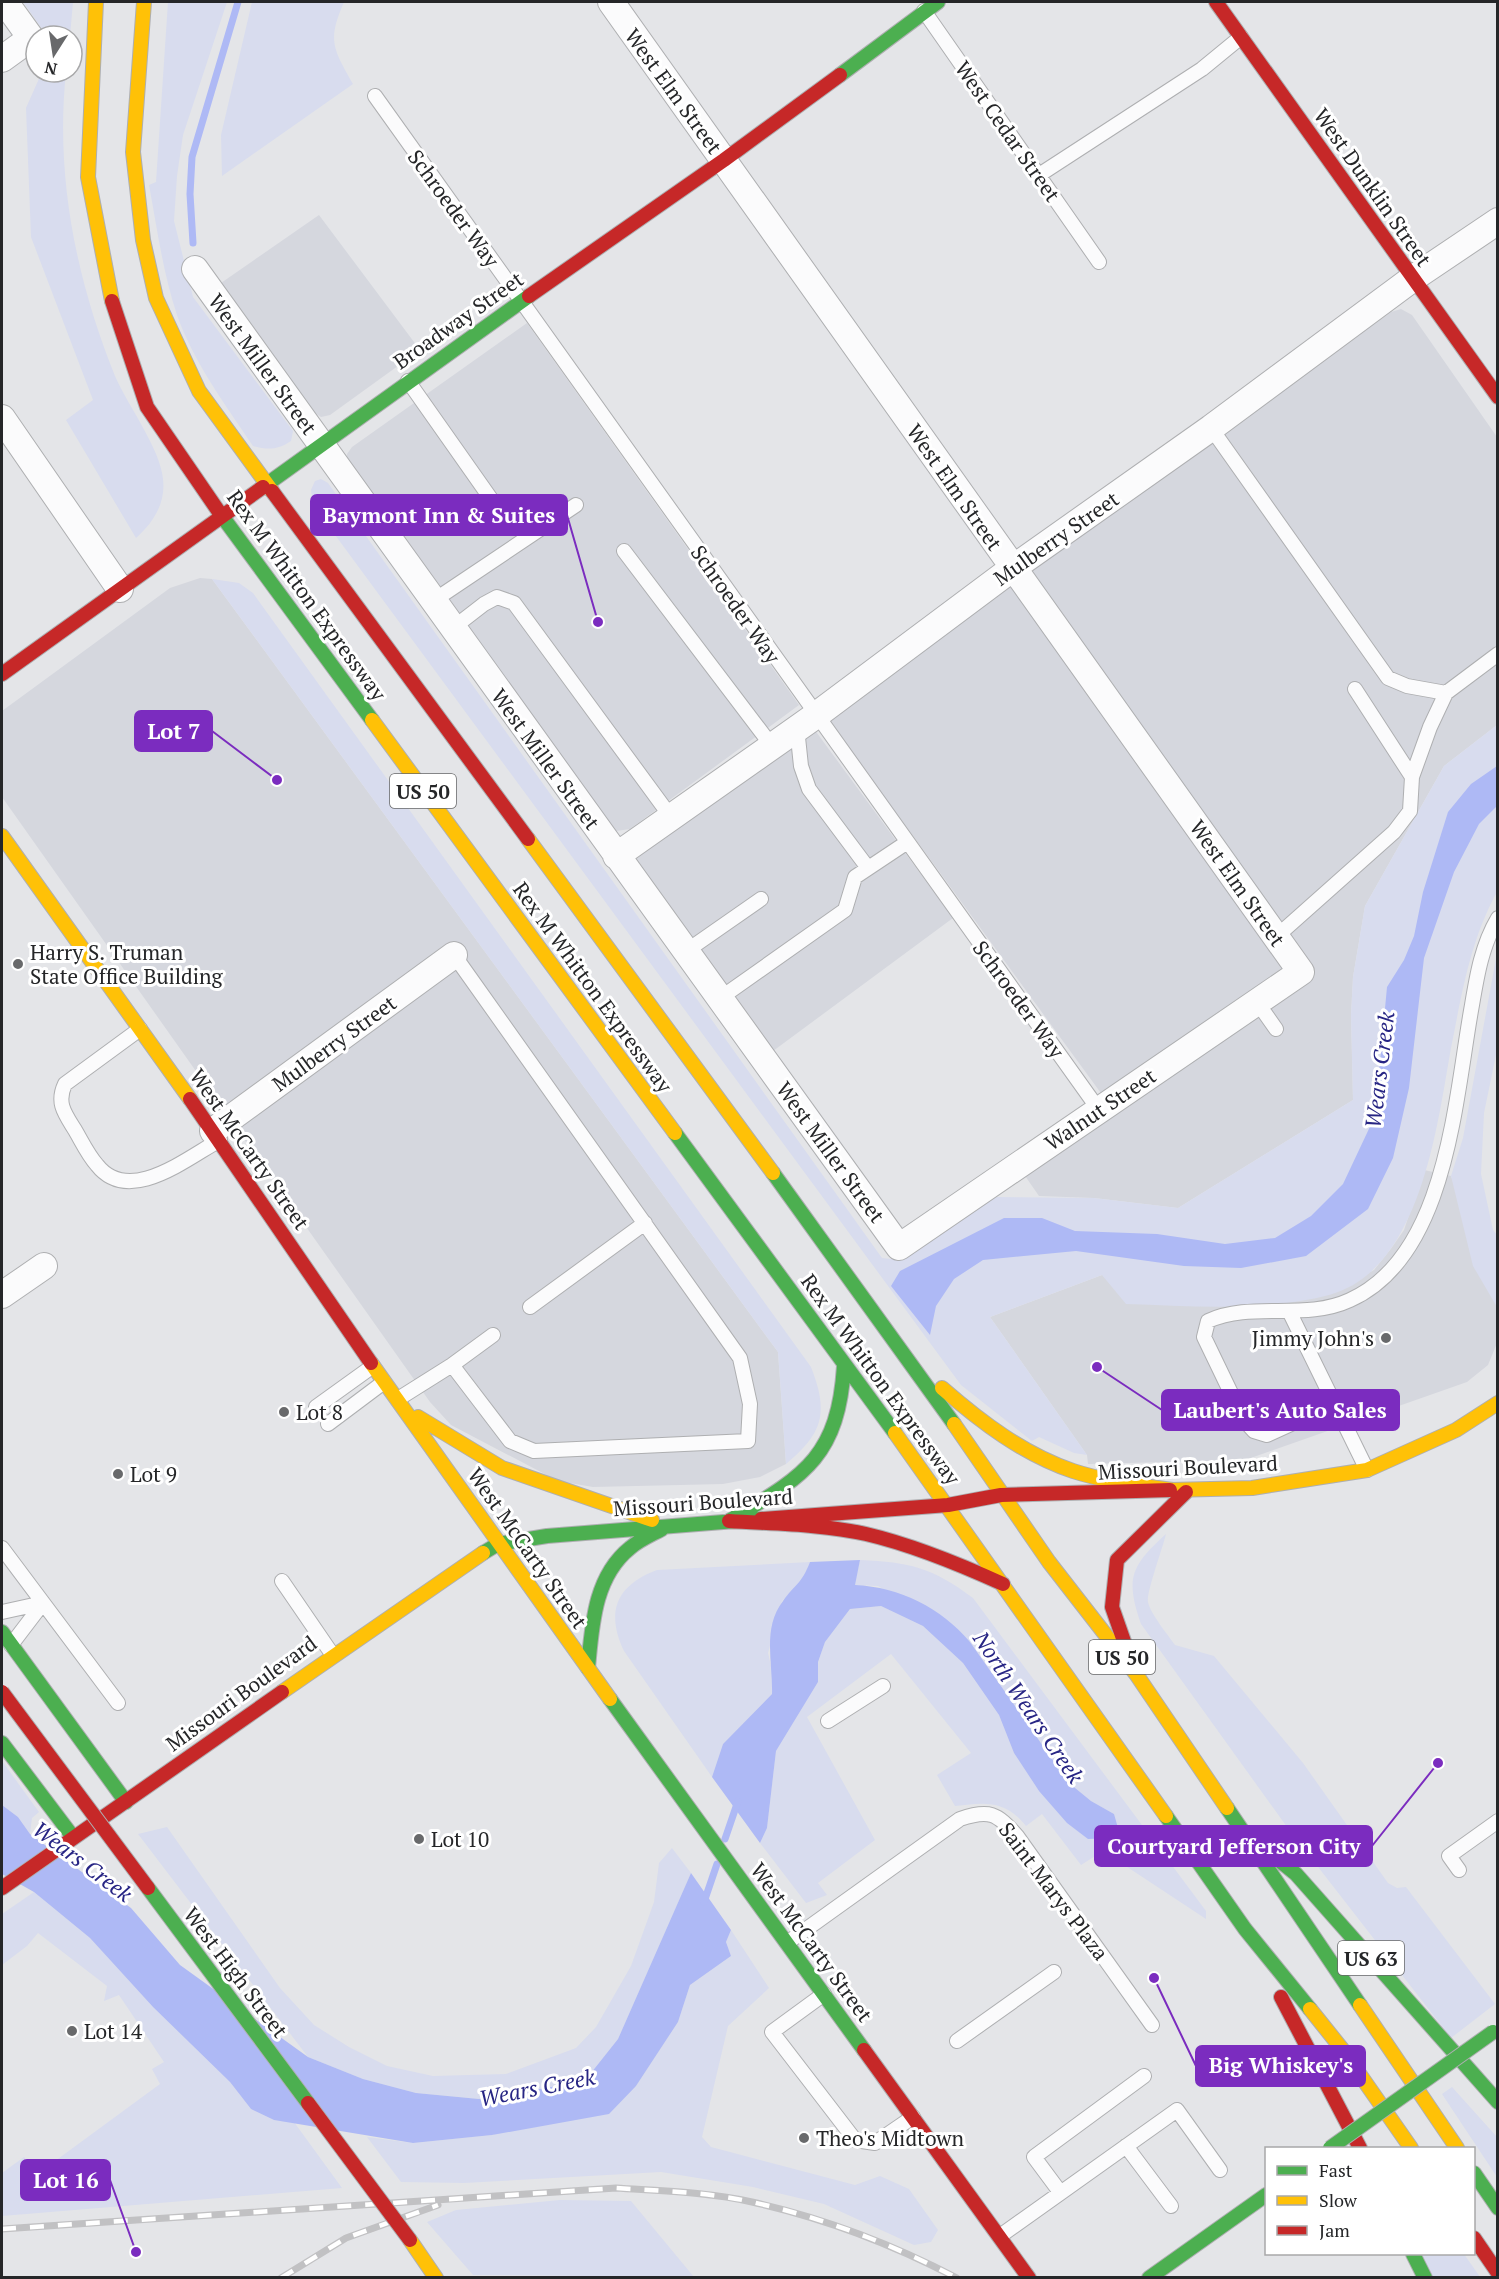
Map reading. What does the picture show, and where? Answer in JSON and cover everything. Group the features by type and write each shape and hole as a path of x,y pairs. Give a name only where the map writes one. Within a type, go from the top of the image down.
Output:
{"main road":[{"name":"Rex M Whitton Expressway","path":"96,2 88,177 110,295 147,407 223,517 948,1505 1245,1929"},
{"name":"Rex M Whitton Expressway","path":"144,2 133,152 143,240 156,298 199,391 908,1357 1049,1562 1136,1674 1235,1825"},
{"name":"Broadway Street","path":"2,674 223,517 408,381 724,160 921,7 938,2"},
{"name":"West Dunklin Street","path":"1216,2 1497,397"},
{"name":"West McCarty Street","path":"2,836 217,1136 373,1366 498,1544 1029,2277"},
{"path":"908,1357 968,1411 1007,1440 1040,1458 1096,1478 1186,1491"},
{"path":"729,1521 784,1487 808,1467 837,1420 844,1366"},
{"path":"401,1403 502,1468 668,1525"},
{"name":"Missouri Boulevard","path":"2,1888 332,1654 465,1563 498,1544 547,1536 668,1525 948,1505 1001,1495 1252,1488 1367,1470 1456,1430 1497,1403"},
{"path":"1136,1674 1112,1607 1117,1560 1186,1491"},
{"path":"729,1521 797,1525 881,1538 954,1562 1004,1584"},
{"path":"588,1668 594,1605 604,1578 626,1550 668,1525"},
{"path":"2,1632 126,1802"},
{"name":"West High Street","path":"2,1692 436,2277"},
{"path":"2,1743 73,1837"},
{"name":"US 50","path":"1235,1825 1455,2147"},
{"name":"US 63","path":"1235,1825 1296,1874 1497,2102"},
{"path":"1245,1929 1359,2147"},
{"name":"US 50","path":"1245,1929 1342,2049 1410,2147"},
{"path":"1331,2147 1495,2030"},
{"path":"1475,2176 1497,2208"},
{"path":"1149,2277 1261,2198"},
{"path":"1475,2241 1497,2273"},
{"path":"1414,2255 1425,2277"}],"street":[{"path":"2,58 31,38 5,2"},
{"name":"West Elm Street","path":"611,2 1301,972"},
{"name":"Mulberry Street","path":"616,856 806,722 1013,568 1211,429 1412,279 1497,221"},
{"name":"West Miller Street","path":"195,269 899,1247"},
{"path":"2,418 120,589"},
{"name":"Mulberry Street","path":"217,1136 454,955"},
{"name":"Walnut Street","path":"899,1247 1301,972"},
{"path":"2,1295 44,1266"}],"lane":[{"name":"West Cedar Street","path":"921,7 1099,262"},
{"path":"1039,175 1202,69 1241,37"},
{"name":"Schroeder Way","path":"375,96 521,301 806,722 906,843 1099,1110"},
{"path":"408,381 496,506"},
{"path":"1211,429 1388,678 1407,686 1446,693"},
{"path":"433,601 576,505"},
{"path":"624,550 772,746"},
{"path":"453,628 497,597 514,603 671,817"},
{"path":"1276,937 1394,832 1410,811 1412,777 1430,726 1446,693 1497,654"},
{"path":"1355,689 1412,777"},
{"path":"806,722 801,766 809,789 868,868"},
{"path":"719,999 845,910 855,877 906,843"},
{"path":"685,952 761,899"},
{"path":"1335,1404 1267,1435 1254,1431 1244,1420 1204,1337 1208,1321 1226,1313 1315,1310 1350,1300 1374,1286 1411,1247 1425,1219 1454,1119 1480,961 1497,918"},
{"path":"452,1365 510,1441 534,1450 748,1441 750,1404 740,1358 454,955"},
{"path":"1257,1002 1276,1029"},
{"path":"140,1029 65,1084 61,1093 63,1112 97,1166 119,1180 144,1181 217,1136"},
{"path":"530,1307 645,1223"},
{"path":"1289,1311 1367,1470"},
{"path":"401,1403 493,1335"},
{"path":"316,1407 373,1366"},
{"path":"328,1424 385,1382"},
{"path":"2,1548 118,1703"},
{"path":"282,1581 332,1654"},
{"path":"2,1612 43,1603"},
{"path":"11,1645 43,1603"},
{"path":"828,1721 883,1686"},
{"name":"Saint Marys Plaza","path":"788,1943 960,1819 981,1812 1001,1817 1017,1836 1152,2025"},
{"path":"1459,1870 1449,1856 1497,1821"},
{"path":"957,2041 1054,1972"},
{"path":"824,1994 772,2032 855,2140 875,2143 913,2117"},
{"path":"1060,2192 1034,2157 1144,2076"},
{"path":"999,2236 1177,2109 1220,2170"},
{"path":"1126,2146 1171,2205"}],"shaded area":[{"path":"23,2 73,2 71,24 39,24"},
{"path":"168,2 227,2 183,135 174,221 193,297 293,431 291,441 277,448 253,446 221,399 184,333 168,283 149,185 156,182"},
{"path":"252,2 344,2 335,26 334,36 337,53 353,84 222,176 221,135"},
{"path":"37,84 65,84 63,111 66,188 79,265 101,339 115,376 150,441 161,467 163,479 162,496 157,512 136,538 66,420 93,400 31,237 26,108"},
{"path":"319,215 420,350 330,415 321,417 312,411 221,283"},
{"path":"1401,309 1412,315 1497,437 1497,725 1444,766 1365,906 1353,977 1351,1015 1353,1100 1178,1208 1094,1198 1039,1196 1023,1173 1114,1111 827,718 1391,312"},
{"path":"527,323 799,705 630,829 616,831 607,825 347,462 347,454 352,447"},
{"path":"321,479 328,483 882,1258 891,1259 996,1197 1094,1198 1178,1208 1353,1100 1351,1015 1353,977 1365,906 1444,766 1497,725 1497,892 1473,948 1459,1007 1431,1154 1404,1226 1385,1257 1360,1280 1329,1295 1279,1304 1202,1307 1126,1304 1102,1275 990,1317 1087,1455 1074,1453 1039,1437 1032,1441 961,1385 313,505 311,490 315,481"},
{"path":"200,578 212,579 778,1352 786,1464 760,1477 723,1484 593,1487 558,1481 451,1425 430,1402 2,797 2,711 170,588"},
{"path":"212,579 239,583 253,593 811,1367 820,1397 819,1421 808,1442 786,1464 778,1352"},
{"path":"814,729 953,918 769,1054 635,864 634,856"},
{"path":"1497,953 1497,1050 1484,1113 1481,1174 1493,1230 1497,1235 1497,1307 1473,1266 1451,1176 1463,1138"},
{"path":"1424,1170 1451,1176 1497,1307 1497,1343 1488,1365 1467,1382 1245,1460 1088,1464 1087,1455 990,1317 1102,1275 1268,1303 1331,1294 1374,1270 1390,1250 1404,1230"},
{"path":"1166,1534 1148,1597 1149,1607 1160,1624 1175,1645 1214,1656 1303,1763 1388,1883 1397,1888 1406,1887 1495,2004 1451,2038 1287,1827 1141,1624 1133,1595 1134,1574 1145,1555"},
{"path":"860,1560 920,1568 933,1573 973,1598 1206,1911 1206,1919 1103,1851 1081,1865 1042,1814 1026,1826 1011,1811 1003,1807 986,1804 955,1806 937,1775 971,1753 891,1654 807,1717 875,1840 818,1883 827,1895 806,1903 760,1843 767,1828 776,1751 818,1682 818,1662 825,1642 850,1609 881,1606 923,1626 963,1663 999,1715 1014,1753 1039,1791 1114,1814 1091,1801 1069,1783 970,1642 878,1586 854,1585"},
{"path":"810,1562 802,1582 782,1601 768,1653 772,1671 772,1694 723,1744 712,1777 624,1651 616,1624 618,1601 632,1583 657,1570"},
{"path":"2,1761 39,1812 32,1818 30,1834 18,1817 2,1805"},
{"path":"167,1827 280,1988 314,2025 349,2047 387,2066 433,2076 506,2074 576,2048 596,2027 631,1966 654,1902 659,1863 672,1848 691,1873 618,2039 591,2073 563,2085 479,2099 416,2093 363,2079 308,2057 138,1834"},
{"path":"34,1892 90,1938 153,2007 230,2082 251,2109 274,2120 294,2122 342,2188 2,2216 2,2173 24,2157 36,2175 160,2084 152,2069 164,2062 119,1995 104,2001 107,1986 38,1933 27,1946 2,1965 2,1914"},
{"path":"731,1930 769,1988 728,2026 702,2137 711,2147 855,2185 880,2176 909,2189 938,2230 931,2242 914,2245 824,2204 753,2187 661,2172 464,2183 401,2182 367,2137 413,2143 492,2135 636,2086 678,2022 690,1985 731,1956 726,1942"},
{"path":"1452,2087 1497,2137 1497,2177 1442,2094"},
{"path":"560,2200 631,2201 694,2277 473,2275 427,2222 456,2210"},
{"path":"1422,2255 1465,2255 1480,2277 1433,2277"}],"water":[{"path":"1497,766 1497,806 1479,824 1454,872 1424,958 1409,1088 1393,1158 1368,1209 1306,1256 1241,1268 1184,1266 1076,1251 983,1260 954,1279 936,1306 930,1335 891,1286 900,1271 1004,1218 1042,1218 1075,1231 1157,1234 1225,1244 1275,1238 1311,1216 1343,1184 1375,1116 1387,987 1404,960 1414,936 1423,892 1448,812 1471,784"},
{"path":"860,1560 855,1585 904,1595 946,1619 970,1642 1069,1783 1091,1801 1114,1814 1118,1828 1111,1838 1088,1839 1067,1823 1039,1791 1014,1753 999,1715 963,1663 923,1626 881,1606 850,1609 825,1642 818,1662 818,1682 776,1751 767,1828 760,1843 712,1777 723,1744 772,1694 770,1646 773,1623 783,1601 801,1580 810,1562"},
{"path":"2,1805 18,1817 30,1834 131,1908 180,1965 308,2057 363,2079 416,2093 479,2099 563,2085 591,2073 618,2039 691,1873 731,1930 726,1942 731,1956 690,1985 678,2022 636,2086 609,2114 492,2135 413,2143 274,2120 251,2109 230,2082 153,2007 90,1938 34,1892 2,1874"}],"waterway":[{"path":"193,243 190,194 192,157 238,2"},
{"name":"Wears Creek","path":"725,1839 738,1801"},
{"name":"Wears Creek","path":"704,1902 717,1864"}],"railway":[{"path":"2,2229 616,2188 719,2196 779,2208 857,2233 957,2278"},
{"path":"281,2278 346,2238 438,2205"}],"traffic: fast":[{"path":"840,75 938,2"},
{"path":"263,487 529,296"},
{"path":"219,512 372,720"},
{"path":"675,1133 895,1433"},
{"path":"773,1173 954,1424"},
{"path":"729,1521 777,1491 812,1462 834,1423 844,1366"},
{"path":"483,1553 498,1544 547,1536 761,1519"},
{"path":"588,1668 597,1603 609,1573 630,1548 662,1529"},
{"path":"2,1632 126,1802"},
{"path":"610,1699 864,2050"},
{"path":"2,1743 73,1837"},
{"path":"1227,1808 1360,2005"},
{"path":"1166,1816 1245,1929 1310,2009"},
{"path":"1264,1848 1296,1874 1498,2102"},
{"path":"148,1888 308,2103"},
{"path":"1331,2147 1493,2032"},
{"path":"1475,2174 1498,2208"},
{"path":"1149,2278 1265,2196"},
{"path":"1414,2255 1425,2278"}],"traffic: slow":[{"path":"96,2 88,177 112,301"},
{"path":"144,2 133,152 143,240 156,298 199,391 272,491"},
{"path":"372,720 675,1133"},
{"path":"2,836 190,1099"},
{"path":"528,839 773,1173"},
{"path":"371,1363 610,1699"},
{"path":"942,1388 1003,1436 1055,1464 1073,1471 1129,1484 1186,1492"},
{"path":"1170,1490 1252,1488 1367,1470 1456,1430 1498,1403"},
{"path":"418,1417 502,1468 652,1520"},
{"path":"954,1424 1049,1562 1136,1674 1227,1808"},
{"path":"895,1433 1166,1816"},
{"path":"282,1692 483,1553"},
{"path":"1360,2005 1456,2147"},
{"path":"1310,2009 1342,2049 1410,2147"},
{"path":"410,2240 436,2278"}],"traffic: jam":[{"path":"1216,2 1498,397"},
{"path":"529,296 724,160 840,75"},
{"path":"112,301 147,407 219,512"},
{"path":"2,674 263,487"},
{"path":"272,491 528,839"},
{"path":"190,1099 371,1363"},
{"path":"761,1519 948,1505 1001,1495 1170,1490"},
{"path":"1126,1647 1112,1607 1117,1560 1186,1492"},
{"path":"729,1521 815,1526 866,1534 936,1556 1003,1584"},
{"path":"2,1692 148,1888"},
{"path":"2,1888 282,1692"},
{"path":"1281,1997 1359,2147"},
{"path":"864,2050 1029,2278"},
{"path":"308,2103 410,2240"},
{"path":"1475,2239 1498,2273"}],"place":[{"name":"Baymont Inn & Suites","path":"598,622"},
{"name":"Lot 7","path":"277,780"},
{"name":"Harry S. Truman State Office Building","path":"18,964"},
{"name":"Jimmy John's","path":"1386,1338"},
{"name":"Laubert's Auto Sales","path":"1097,1367"},
{"name":"Lot 8","path":"284,1412"},
{"name":"Lot 9","path":"118,1474"},
{"name":"Courtyard Jefferson City","path":"1438,1763"},
{"name":"Lot 10","path":"419,1839"},
{"name":"Big Whiskey's","path":"1154,1978"},
{"name":"Lot 14","path":"72,2031"},
{"name":"Theo's Midtown","path":"804,2138"},
{"name":"Lot 16","path":"136,2252"}],"water label":[{"name":"North Wears Creek","path":"1029,1707"}]}
